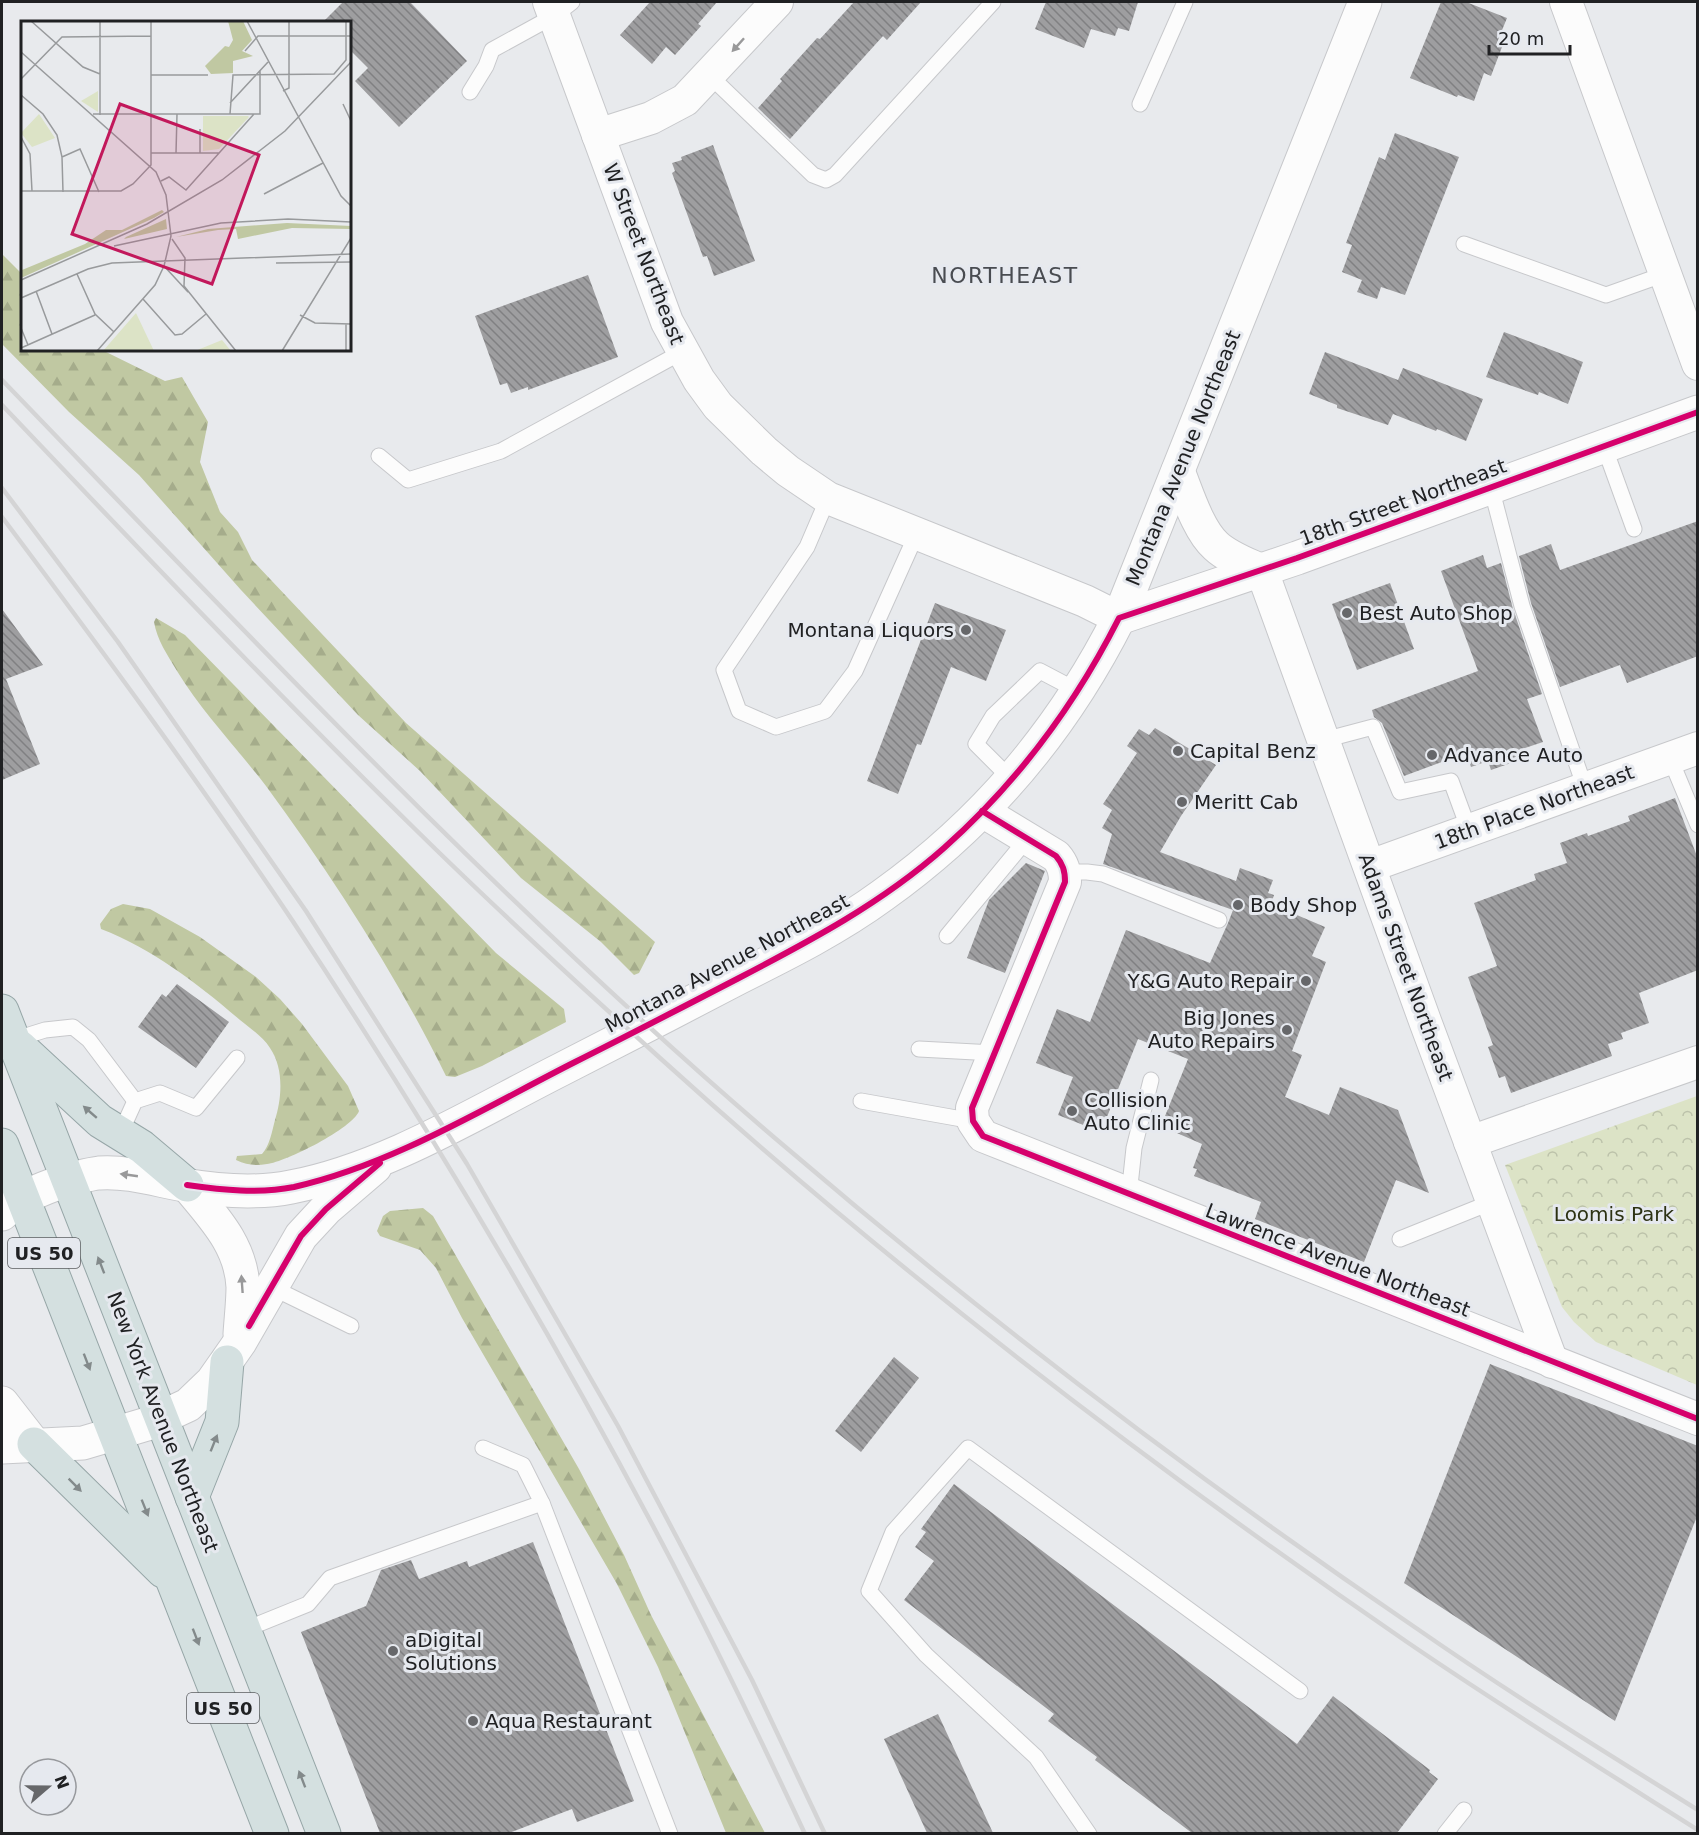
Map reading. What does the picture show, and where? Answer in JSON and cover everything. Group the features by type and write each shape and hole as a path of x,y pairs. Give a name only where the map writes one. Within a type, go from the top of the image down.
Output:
{"highway":[{"path":"7,1026 81,1104 141,1147 187,1185"},
{"name":"New York Avenue Northeast","path":"7,1026 324,1833"},
{"name":"US 50","path":"2,1145 10,1205 115,1434 272,1833"},
{"path":"192,1497 222,1422 233,1352"},
{"path":"34,1444 134,1540 174,1583"}],"main road":[{"name":"Montana Avenue Northeast","path":"10,1205 68,1180 93,1174 119,1173 187,1185 246,1191 279,1189 310,1182 385,1159 833,928 902,881 944,848 982,812 1048,735 1099,657 1119,618 1365,2"},
{"name":"18th Street Northeast","path":"1119,618 1262,571 1698,412"},
{"path":"1178,471 1203,528 1216,546 1262,571"},
{"name":"Montana Avenue Northeast","path":"34,1444 83,1443 115,1434 161,1418 181,1409 197,1398 233,1352 289,1255 313,1221 385,1159"},
{"path":"187,1185 224,1230 236,1255 243,1286 233,1352"},
{"path":"2,1403 34,1444"},
{"path":"2,1447 34,1444"}],"street":[{"path":"598,135 663,113 685,100 777,2"},
{"path":"1566,2 1698,364"},
{"name":"W Street Northeast","path":"558,6 598,135 655,292 682,352 708,394 740,429 788,471 828,498 1085,602 1119,618"},
{"name":"Adams Street Northeast","path":"1262,571 1552,1362"},
{"name":"18th Place Northeast","path":"1370,866 1684,753"},
{"path":"973,1121 972,1108 1065,882 1062,863 1056,856 982,812"},
{"path":"1470,1142 1698,1062"},
{"name":"Lawrence Avenue Northeast","path":"973,1121 977,1130 991,1141 1698,1419"}],"lane":[{"path":"710,75 813,175 826,180 835,175 993,2"},
{"path":"1140,104 1185,2"},
{"path":"470,92 486,66 492,50 558,6"},
{"path":"1464,244 1606,295 1665,274"},
{"path":"379,456 408,480 501,451 682,352"},
{"path":"1604,446 1635,529"},
{"path":"1491,487 1522,606 1585,788"},
{"path":"828,498 807,547 724,670 739,711 776,727 825,711 855,671 917,533"},
{"path":"1011,779 976,744 993,716 1040,671 1078,691"},
{"path":"1324,740 1373,727 1400,792 1451,780 1469,830"},
{"path":"1684,753 1698,825"},
{"path":"947,936 1027,839"},
{"path":"1065,872 1103,874 1219,920"},
{"path":"7,1026 45,1030 73,1027 89,1040 135,1101"},
{"path":"919,1049 994,1053"},
{"path":"120,1134 135,1101 160,1093 196,1108 237,1058"},
{"path":"1129,1196 1134,1148 1151,1080"},
{"path":"861,1101 973,1121"},
{"path":"1400,1239 1492,1202"},
{"path":"271,1287 351,1326"},
{"path":"483,1448 523,1465 542,1503 670,1833"},
{"path":"1089,1833 1036,1757 926,1655 869,1591 893,1532 968,1448 1300,1691"},
{"path":"244,1630 308,1604 330,1578 542,1503"},
{"path":"1445,1833 1464,1810"}],"green space":[{"path":"2,254 21,273 21,351 104,351 165,381 182,377 208,422 200,462 220,512 238,532 252,560 406,723 655,942 639,973 634,975 601,942 521,878 420,771 358,715 241,590 139,475 69,412 2,344"},
{"path":"156,618 185,635 496,953 564,1009 566,1022 482,1066 455,1077 446,1076 385,964 339,891 266,786 208,715 177,671 157,635 154,622"},
{"path":"123,904 150,909 200,937 256,977 280,999 302,1024 348,1086 359,1111 354,1118 318,1143 276,1162 255,1165 236,1160 237,1156 262,1154 269,1142 280,1093 280,1074 275,1056 260,1036 208,993 157,957 101,929 100,924 111,909"},
{"name":"Loomis Park","path":"1698,1096 1697,1385 1596,1342 1574,1322 1562,1307 1505,1165"},
{"path":"423,1208 433,1216 579,1469 624,1555 651,1615 765,1833 726,1833 658,1667 617,1584 462,1318 436,1268 420,1250 380,1236 377,1231 383,1216 390,1211"}],"building":[{"path":"343,2 410,2 467,61 399,127 355,81 368,68 351,51 351,21 324,21"},
{"path":"650,2 717,2 698,24 701,26 675,55 666,47 652,64 620,35"},
{"path":"854,2 921,2 887,40 883,36 790,139 758,108 782,81 780,79 817,38 820,39"},
{"path":"1046,2 1138,2 1129,31 1118,28 1115,36 1091,29 1084,48 1035,29"},
{"path":"1441,2 1466,2 1507,18 1496,45 1502,47 1491,76 1484,73 1474,101 1458,95 1457,97 1410,78"},
{"path":"1395,133 1459,157 1405,295 1381,287 1377,299 1357,292 1362,280 1342,272 1352,245 1346,243 1379,157 1385,160"},
{"path":"713,145 755,261 714,276 707,256 703,257 672,173 675,171 672,163 682,160 681,157"},
{"path":"588,275 618,357 528,390 528,387 511,393 507,383 500,385 475,316"},
{"path":"1504,332 1583,362 1568,404 1539,392 1538,395 1486,377"},
{"path":"1325,352 1398,380 1403,368 1483,399 1466,441 1393,414 1388,425 1337,408 1337,405 1309,394"},
{"path":"1698,521 1698,656 1627,683 1620,665 1560,687 1531,603 1519,556 1551,544 1560,570"},
{"path":"1483,555 1487,568 1501,563 1513,609 1542,694 1527,699 1543,742 1525,748 1528,757 1491,770 1488,761 1471,767 1466,753 1404,776 1382,723 1374,717 1372,710 1478,671 1441,571"},
{"path":"1390,583 1414,649 1357,670 1332,604"},
{"path":"935,603 1006,630 986,681 951,667 921,745 917,744 898,794 867,781"},
{"path":"2,609 43,665 6,679 40,764 2,780"},
{"path":"1155,728 1216,765 1181,816 1160,852 1236,881 1240,868 1273,880 1268,893 1274,895 1271,904 1325,927 1312,956 1326,962 1292,1051 1302,1055 1285,1097 1329,1115 1340,1087 1398,1110 1429,1193 1396,1180 1364,1262 1255,1219 1261,1202 1194,1176 1197,1169 1193,1168 1202,1144 1161,1126 1188,1059 1138,1039 1101,1132 1058,1115 1073,1077 1036,1063 1057,1009 1090,1022 1126,930 1210,963 1233,910 1103,864 1112,834 1102,828 1112,810 1103,804 1137,753 1127,746 1139,729 1149,735"},
{"path":"1675,798 1698,859 1698,970 1639,993 1649,1023 1621,1033 1623,1039 1608,1044 1612,1056 1511,1093 1505,1076 1499,1078 1488,1047 1493,1045 1468,977 1497,966 1474,903 1536,880 1534,874 1567,863 1560,843 1630,821 1628,816"},
{"path":"1026,863 1045,871 1005,973 967,958 989,900"},
{"path":"177,984 229,1022 196,1068 138,1027 162,994 166,997"},
{"path":"894,1357 919,1378 861,1452 835,1431"},
{"path":"1490,1364 1698,1446 1698,1514 1615,1721 1404,1583"},
{"path":"954,1484 1297,1744 1333,1696 1430,1770 1429,1772 1438,1779 1397,1833 1192,1833 1095,1760 1097,1757 1048,1721 1054,1714 904,1600 934,1561 915,1547 926,1532 921,1529"},
{"path":"533,1542 634,1801 577,1822 572,1809 509,1833 380,1833 301,1632 366,1606 381,1570 411,1560 419,1579 467,1561 469,1567"},
{"path":"938,1714 993,1833 927,1833 884,1739"}],"railway":[{"path":"2,380 285,672 476,864 674,1050 853,1204 1089,1392 1333,1571 1486,1675 1698,1810"},
{"path":"2,405 258,672 445,858 660,1058 839,1214 1023,1362 1213,1505 1443,1666 1698,1830"},
{"path":"2,488 118,642 306,911 467,1164 618,1426 752,1680 825,1834"},
{"path":"2,517 222,818 343,998 442,1156 583,1398 672,1562 805,1834"}],"cycle path":[{"path":"187,1185 240,1190 281,1189 331,1177 367,1165 473,1116 764,965 845,920 920,868 971,823 996,797 1020,770 1064,712 1119,618 1297,558 1698,412"},
{"path":"982,811 1056,856 1065,874 1065,882 972,1108 973,1121 983,1136 1698,1419"},
{"path":"249,1326 301,1236 326,1209 380,1163"}],"place":[{"name":"Best Auto Shop","path":"1347,613"},
{"name":"Montana Liquors","path":"966,630"},
{"name":"Capital Benz","path":"1178,751"},
{"name":"Advance Auto","path":"1432,755"},
{"name":"Meritt Cab","path":"1182,802"},
{"name":"Body Shop","path":"1238,905"},
{"name":"Y&G Auto Repair","path":"1306,981"},
{"name":"Big Jones Auto Repairs","path":"1287,1030"},
{"name":"Collision Auto Clinic","path":"1072,1111"},
{"name":"aDigital Solutions","path":"393,1651"},
{"name":"Aqua Restaurant","path":"473,1721"}],"district":[{"name":"NORTHEAST","path":"1005,275"}]}
